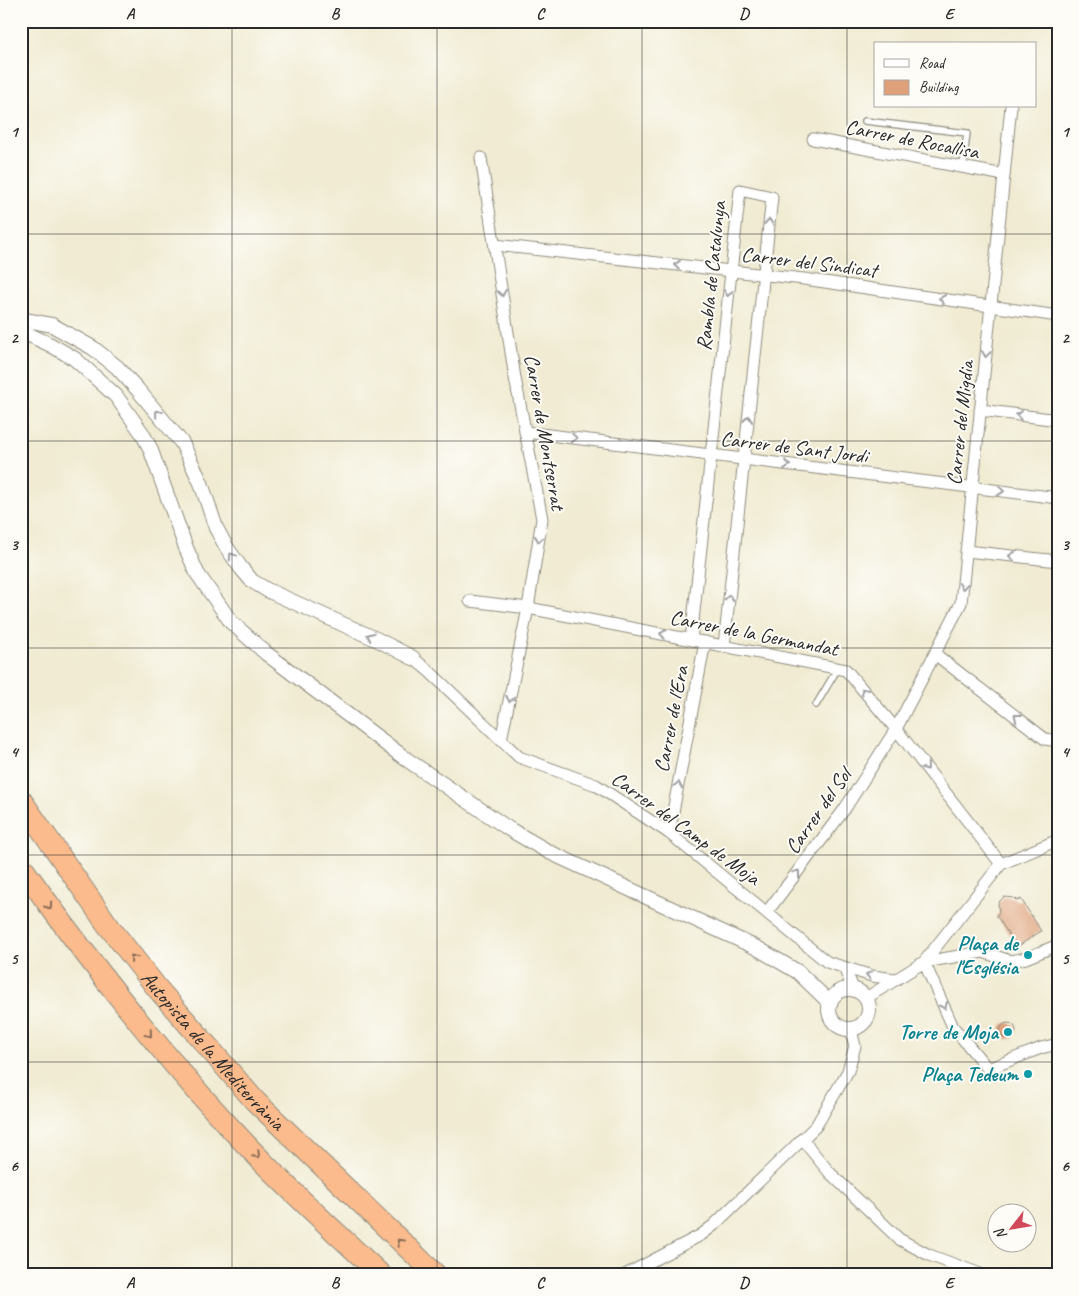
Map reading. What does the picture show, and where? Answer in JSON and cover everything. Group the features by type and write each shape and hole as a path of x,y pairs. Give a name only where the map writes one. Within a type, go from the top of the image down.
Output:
{"highway":[{"name":"Autopista de la Mediterrània","path":"21,800 107,924 157,988 248,1093 436,1275"},
{"name":"Autopista de la Mediterrània","path":"21,866 115,993 181,1072 256,1154 381,1275"}],"street":[{"name":"Carrer del Migdia","path":"896,729 961,603 1011,108"},
{"name":"Carrer de Rocallisa","path":"813,139 1004,175"},
{"name":"Carrer de Montserrat","path":"481,158 515,378 542,520 528,608 502,740"},
{"name":"Rambla de Catalunya","path":"690,639 740,190 772,197 724,646"},
{"name":"Carrer del Sindicat","path":"494,245 764,275 1058,316"},
{"path":"21,319 52,325 93,348 117,367 138,390 182,443 201,483 216,528 241,568 252,580 267,590 378,640 413,658"},
{"path":"21,331 75,359 116,396 142,433 150,448 197,573 231,622 267,654 406,759 509,829 549,852 757,948 798,972 830,1003"},
{"path":"980,410 1058,420"},
{"name":"Carrer de Sant Jordi","path":"526,432 1058,498"},
{"path":"966,551 1058,561"},
{"name":"Carrer de la Germandat","path":"470,601 528,608 846,670 896,729 1001,864"},
{"name":"Carrer de l'Era","path":"669,833 705,642"},
{"path":"935,654 1045,738 1058,741"},
{"name":"Carrer del Camp de Moja","path":"413,658 519,757 596,785 669,833 827,962 872,976 895,979"},
{"name":"Carrer del Sol","path":"767,912 844,810 896,729"},
{"path":"924,962 1001,864 1058,840"},
{"path":"844,968 860,994 869,1009 866,1020 857,1028 851,1030 838,1027 829,1010 832,998 842,990 860,994 895,979 924,962 983,952 1010,961 1026,958 1058,946"},
{"path":"924,962 953,1027 988,1069 1041,1048 1058,1044"},
{"path":"625,1275 701,1235 714,1225 816,1126 848,1071 855,1046 851,1030"},
{"path":"802,1139 829,1172 899,1239 929,1255 983,1275"}],"lane":[{"path":"865,121 967,133 963,167"},
{"path":"816,705 838,668"}],"building":[{"path":"1004,897 1014,898 1017,901 1021,899 1041,931 1017,947 996,915 999,913 998,903"},
{"name":"Torre de Moja","path":"1005,1023 1011,1023 1016,1028 1014,1037 1005,1039 1000,1034 1000,1028"}],"place":[{"name":"Plaça de l'Església","path":"1028,955"},
{"name":"Torre de Moja","path":"1008,1032"},
{"name":"Plaça Tedeum","path":"1028,1074"}]}
